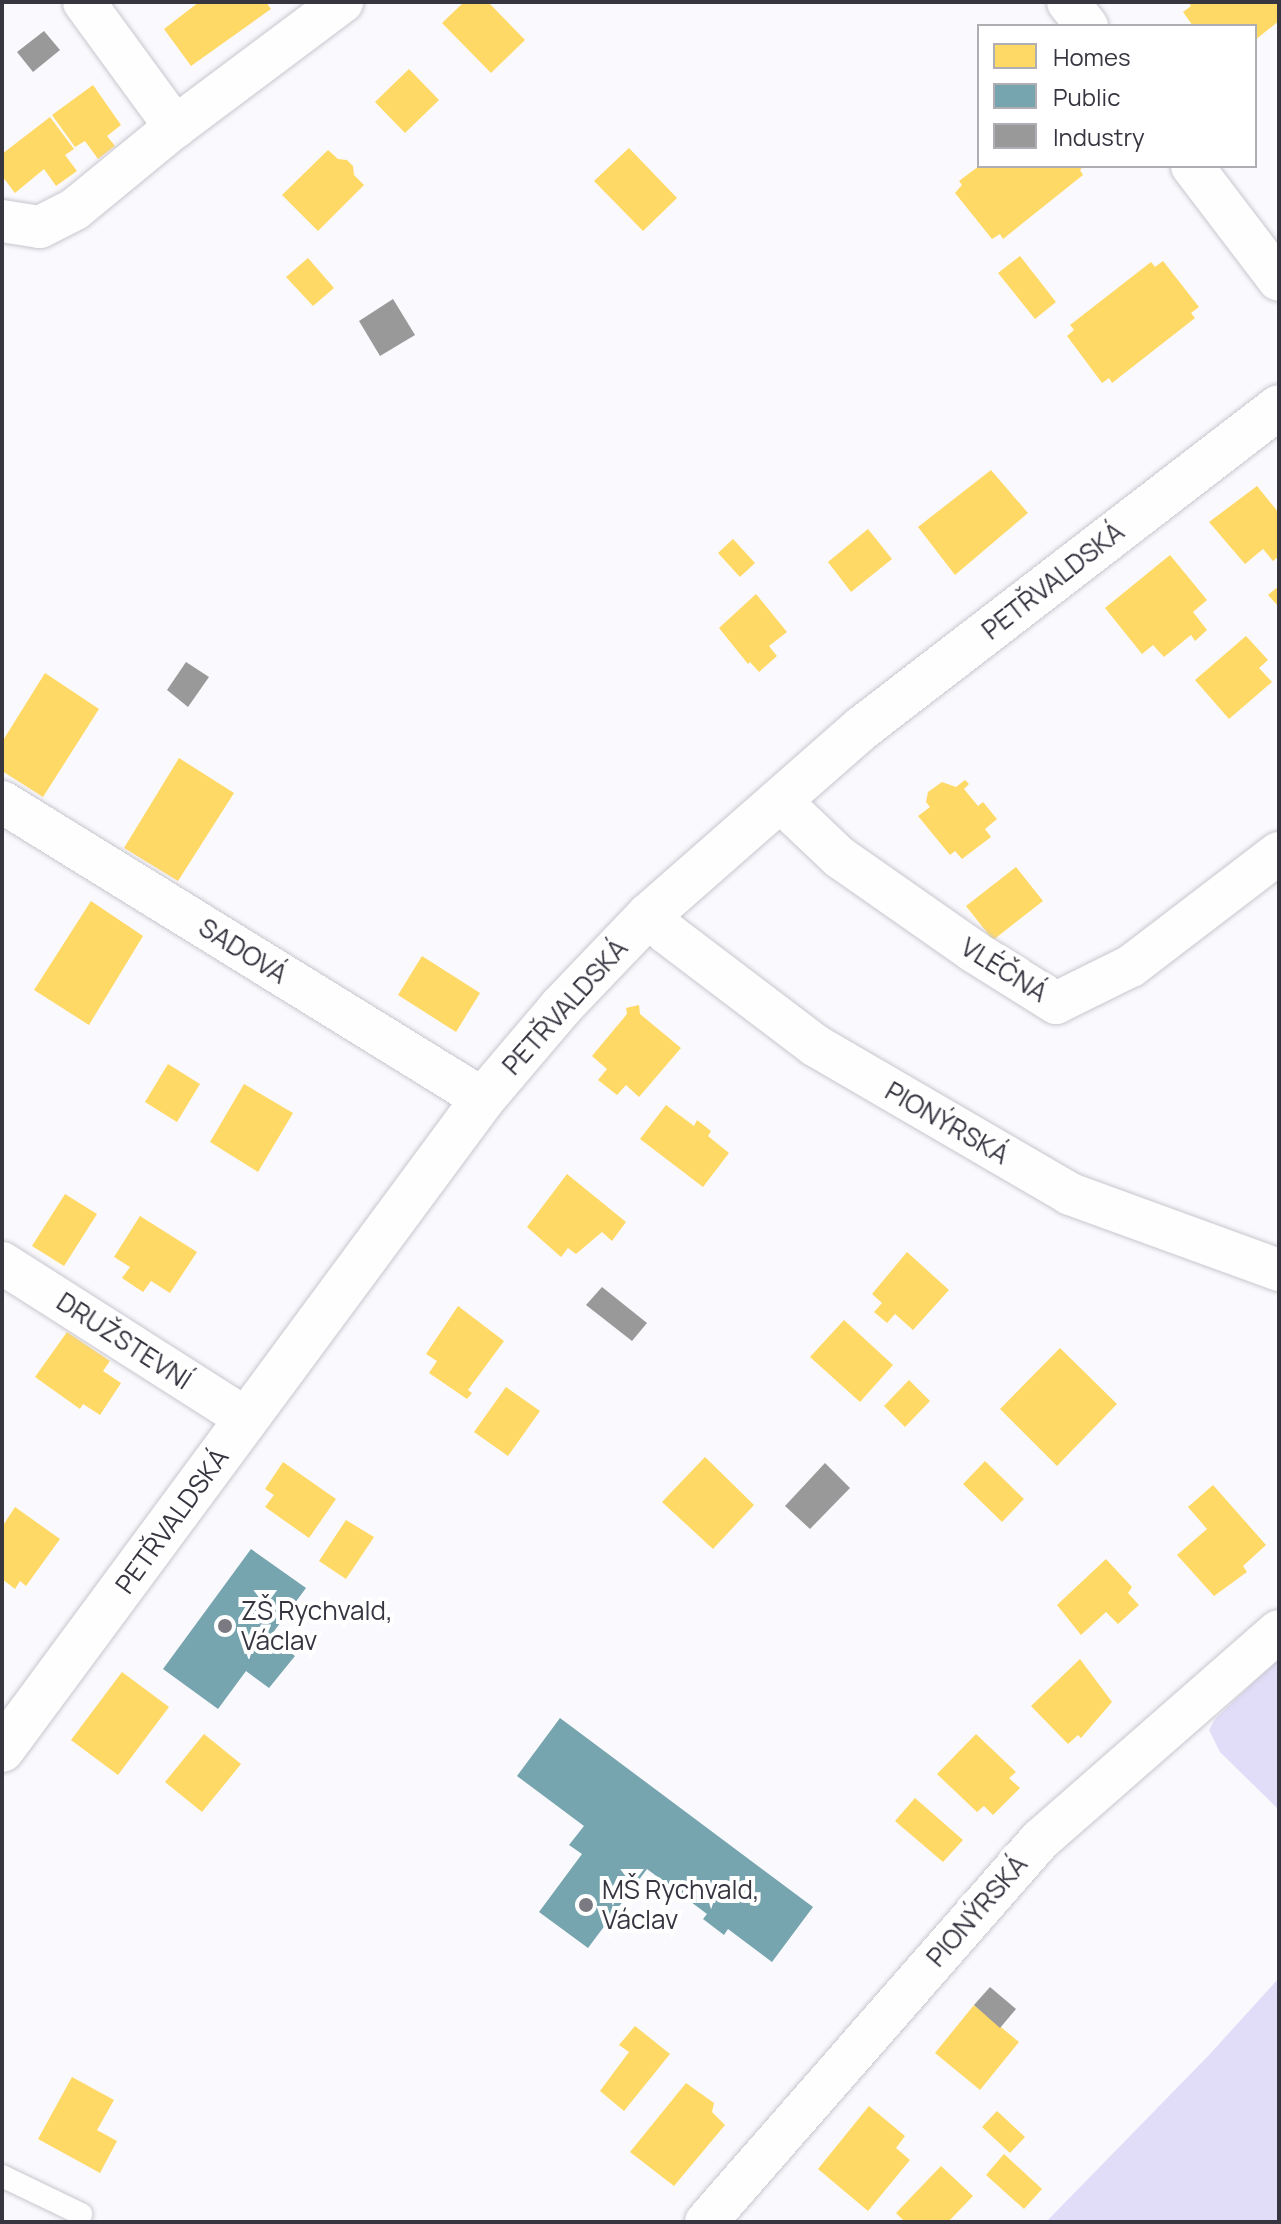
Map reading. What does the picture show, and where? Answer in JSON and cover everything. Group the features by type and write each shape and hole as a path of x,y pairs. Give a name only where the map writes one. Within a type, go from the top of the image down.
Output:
{"street":[{"path":"84,2 175,127"},
{"path":"1068,2 1085,24"},
{"path":"2,221 40,227 75,209 329,6"},
{"path":"1194,168 1279,280"},
{"name":"PETŘVALDSKÁ","path":"2,1750 483,1099 561,1007 649,915 862,728 1279,407"},
{"name":"VLÉČNÁ","path":"779,800 839,857 973,951 1056,1003 1131,966 1279,853"},
{"name":"SADOVÁ","path":"2,802 483,1099"},
{"name":"PIONÝRSKÁ","path":"649,915 667,933 816,1046 1070,1194 1279,1270"},
{"name":"DRUŽSTEVNÍ","path":"2,1263 247,1419"},
{"name":"PIONÝRSKÁ","path":"706,2222 1040,1840 1279,1631"}],"lane":[{"path":"2,2176 81,2214"}],"shaded area":[{"path":"1279,1658 1279,1810 1220,1752 1209,1730 1215,1719"},
{"path":"1279,1978 1279,2222 1046,2222 1209,2055"}],"building: Homes":[{"path":"199,2 266,2 271,9 191,66 164,29"},
{"path":"464,2 488,2 525,40 491,73 442,23"},
{"path":"1188,2 1279,2 1279,21 1257,38 1257,24 1192,24 1183,12 1191,6"},
{"path":"409,69 439,100 405,133 375,102"},
{"path":"93,85 121,125 107,136 115,146 98,159 85,141 75,147 52,115"},
{"path":"50,117 74,149 65,155 77,171 56,186 44,169 15,193 2,176 2,154"},
{"path":"629,148 677,198 643,231 594,181"},
{"path":"328,150 338,159 347,160 353,166 354,175 364,185 318,231 282,195"},
{"path":"977,168 1082,168 1083,175 1003,239 1000,234 992,239 955,193 962,185 959,181"},
{"path":"1020,256 1056,302 1035,319 998,273"},
{"path":"308,258 334,288 313,306 286,277"},
{"path":"1163,261 1199,307 1191,313 1195,318 1112,383 1109,378 1102,383 1067,336 1074,330 1070,325 1151,262 1155,267"},
{"path":"991,470 1028,513 955,575 918,527"},
{"path":"1257,486 1279,513 1279,556 1273,561 1263,549 1245,564 1209,522"},
{"path":"868,529 892,559 851,592 828,562"},
{"path":"733,539 755,563 740,577 718,553"},
{"path":"1170,555 1207,600 1193,612 1207,630 1195,641 1191,635 1164,657 1153,645 1142,654 1105,608"},
{"path":"1279,586 1279,607 1268,595"},
{"path":"756,594 787,632 769,646 777,656 759,672 750,662 748,664 719,628"},
{"path":"1246,636 1268,660 1259,668 1272,682 1229,719 1195,680"},
{"path":"45,673 99,709 43,797 2,771 2,742"},
{"path":"179,758 234,793 178,881 124,848"},
{"path":"965,780 969,784 964,789 978,806 983,802 997,819 985,829 991,837 962,859 955,851 950,855 918,816 930,807 926,802 928,792 942,782 956,787"},
{"path":"1016,867 1043,901 993,940 966,906"},
{"path":"91,901 143,936 89,1025 34,990"},
{"path":"422,956 480,993 456,1032 398,995"},
{"path":"639,1005 640,1014 681,1048 639,1097 626,1085 617,1095 598,1080 607,1069 592,1056 627,1014 626,1008"},
{"path":"168,1064 200,1084 177,1122 145,1102"},
{"path":"244,1084 293,1113 258,1172 210,1142"},
{"path":"666,1105 694,1126 697,1120 711,1131 708,1136 729,1153 703,1187 640,1139"},
{"path":"567,1174 626,1222 612,1241 602,1232 576,1254 568,1248 561,1257 527,1227"},
{"path":"65,1194 97,1214 64,1266 32,1246"},
{"path":"140,1216 197,1252 170,1293 151,1281 143,1292 122,1278 130,1267 114,1257"},
{"path":"907,1252 949,1290 913,1330 895,1314 887,1323 874,1312 882,1303 872,1294"},
{"path":"458,1306 504,1341 468,1390 472,1393 467,1399 429,1373 437,1361 426,1354"},
{"path":"844,1320 893,1365 860,1402 810,1357"},
{"path":"67,1332 110,1361 103,1371 121,1383 100,1415 83,1404 80,1409 35,1377"},
{"path":"1060,1348 1117,1404 1057,1466 1000,1409"},
{"path":"909,1380 930,1401 905,1427 884,1406"},
{"path":"506,1387 540,1411 508,1456 474,1432"},
{"path":"705,1457 754,1505 713,1549 662,1502"},
{"path":"985,1461 1024,1499 1002,1522 963,1484"},
{"path":"283,1462 336,1499 309,1538 265,1507 274,1495 265,1489"},
{"path":"1213,1485 1266,1545 1243,1566 1247,1572 1214,1596 1177,1555 1207,1529 1188,1507"},
{"path":"15,1507 60,1539 26,1586 20,1581 15,1589 2,1579 2,1527"},
{"path":"346,1520 374,1537 346,1579 319,1561"},
{"path":"1106,1559 1132,1587 1128,1593 1139,1605 1118,1624 1106,1612 1081,1635 1057,1605"},
{"path":"1080,1659 1112,1702 1081,1738 1078,1735 1068,1744 1031,1706"},
{"path":"122,1672 169,1707 118,1775 71,1740"},
{"path":"204,1734 241,1764 202,1812 165,1782"},
{"path":"976,1734 1016,1772 1009,1778 1020,1788 993,1815 984,1806 977,1812 937,1774"},
{"path":"915,1798 963,1840 943,1862 895,1821"},
{"path":"974,2005 1019,2042 980,2090 935,2053"},
{"path":"635,2026 670,2054 624,2111 600,2091 629,2052 619,2045"},
{"path":"72,2077 114,2100 97,2130 117,2141 100,2173 38,2139"},
{"path":"686,2083 714,2103 712,2112 725,2125 674,2186 630,2152"},
{"path":"869,2106 905,2136 896,2148 910,2160 868,2211 818,2169"},
{"path":"997,2111 1025,2137 1010,2153 982,2127"},
{"path":"1004,2154 1042,2189 1024,2209 986,2175"},
{"path":"941,2166 973,2196 948,2222 905,2222 896,2213"}],"building: Public":[{"path":"251,1549 306,1588 269,1638 295,1656 269,1688 246,1671 218,1709 163,1669"},
{"path":"560,1718 813,1907 772,1962 728,1929 724,1935 703,1919 707,1914 647,1869 588,1948 539,1912 582,1854 569,1845 584,1826 517,1776"}],"building: Industry":[{"path":"44,31 60,50 33,72 17,52"},
{"path":"393,299 415,335 380,356 359,321"},
{"path":"186,662 209,677 188,707 167,690"},
{"path":"602,1287 647,1323 632,1341 586,1305"},
{"path":"825,1463 850,1488 810,1529 785,1506"},
{"path":"990,1987 1016,2009 1000,2028 974,2005"}],"place":[{"name":"ZŠ Rychvald, Václav","path":"225,1626"},
{"name":"MŠ Rychvald, Václav","path":"586,1905"}]}
